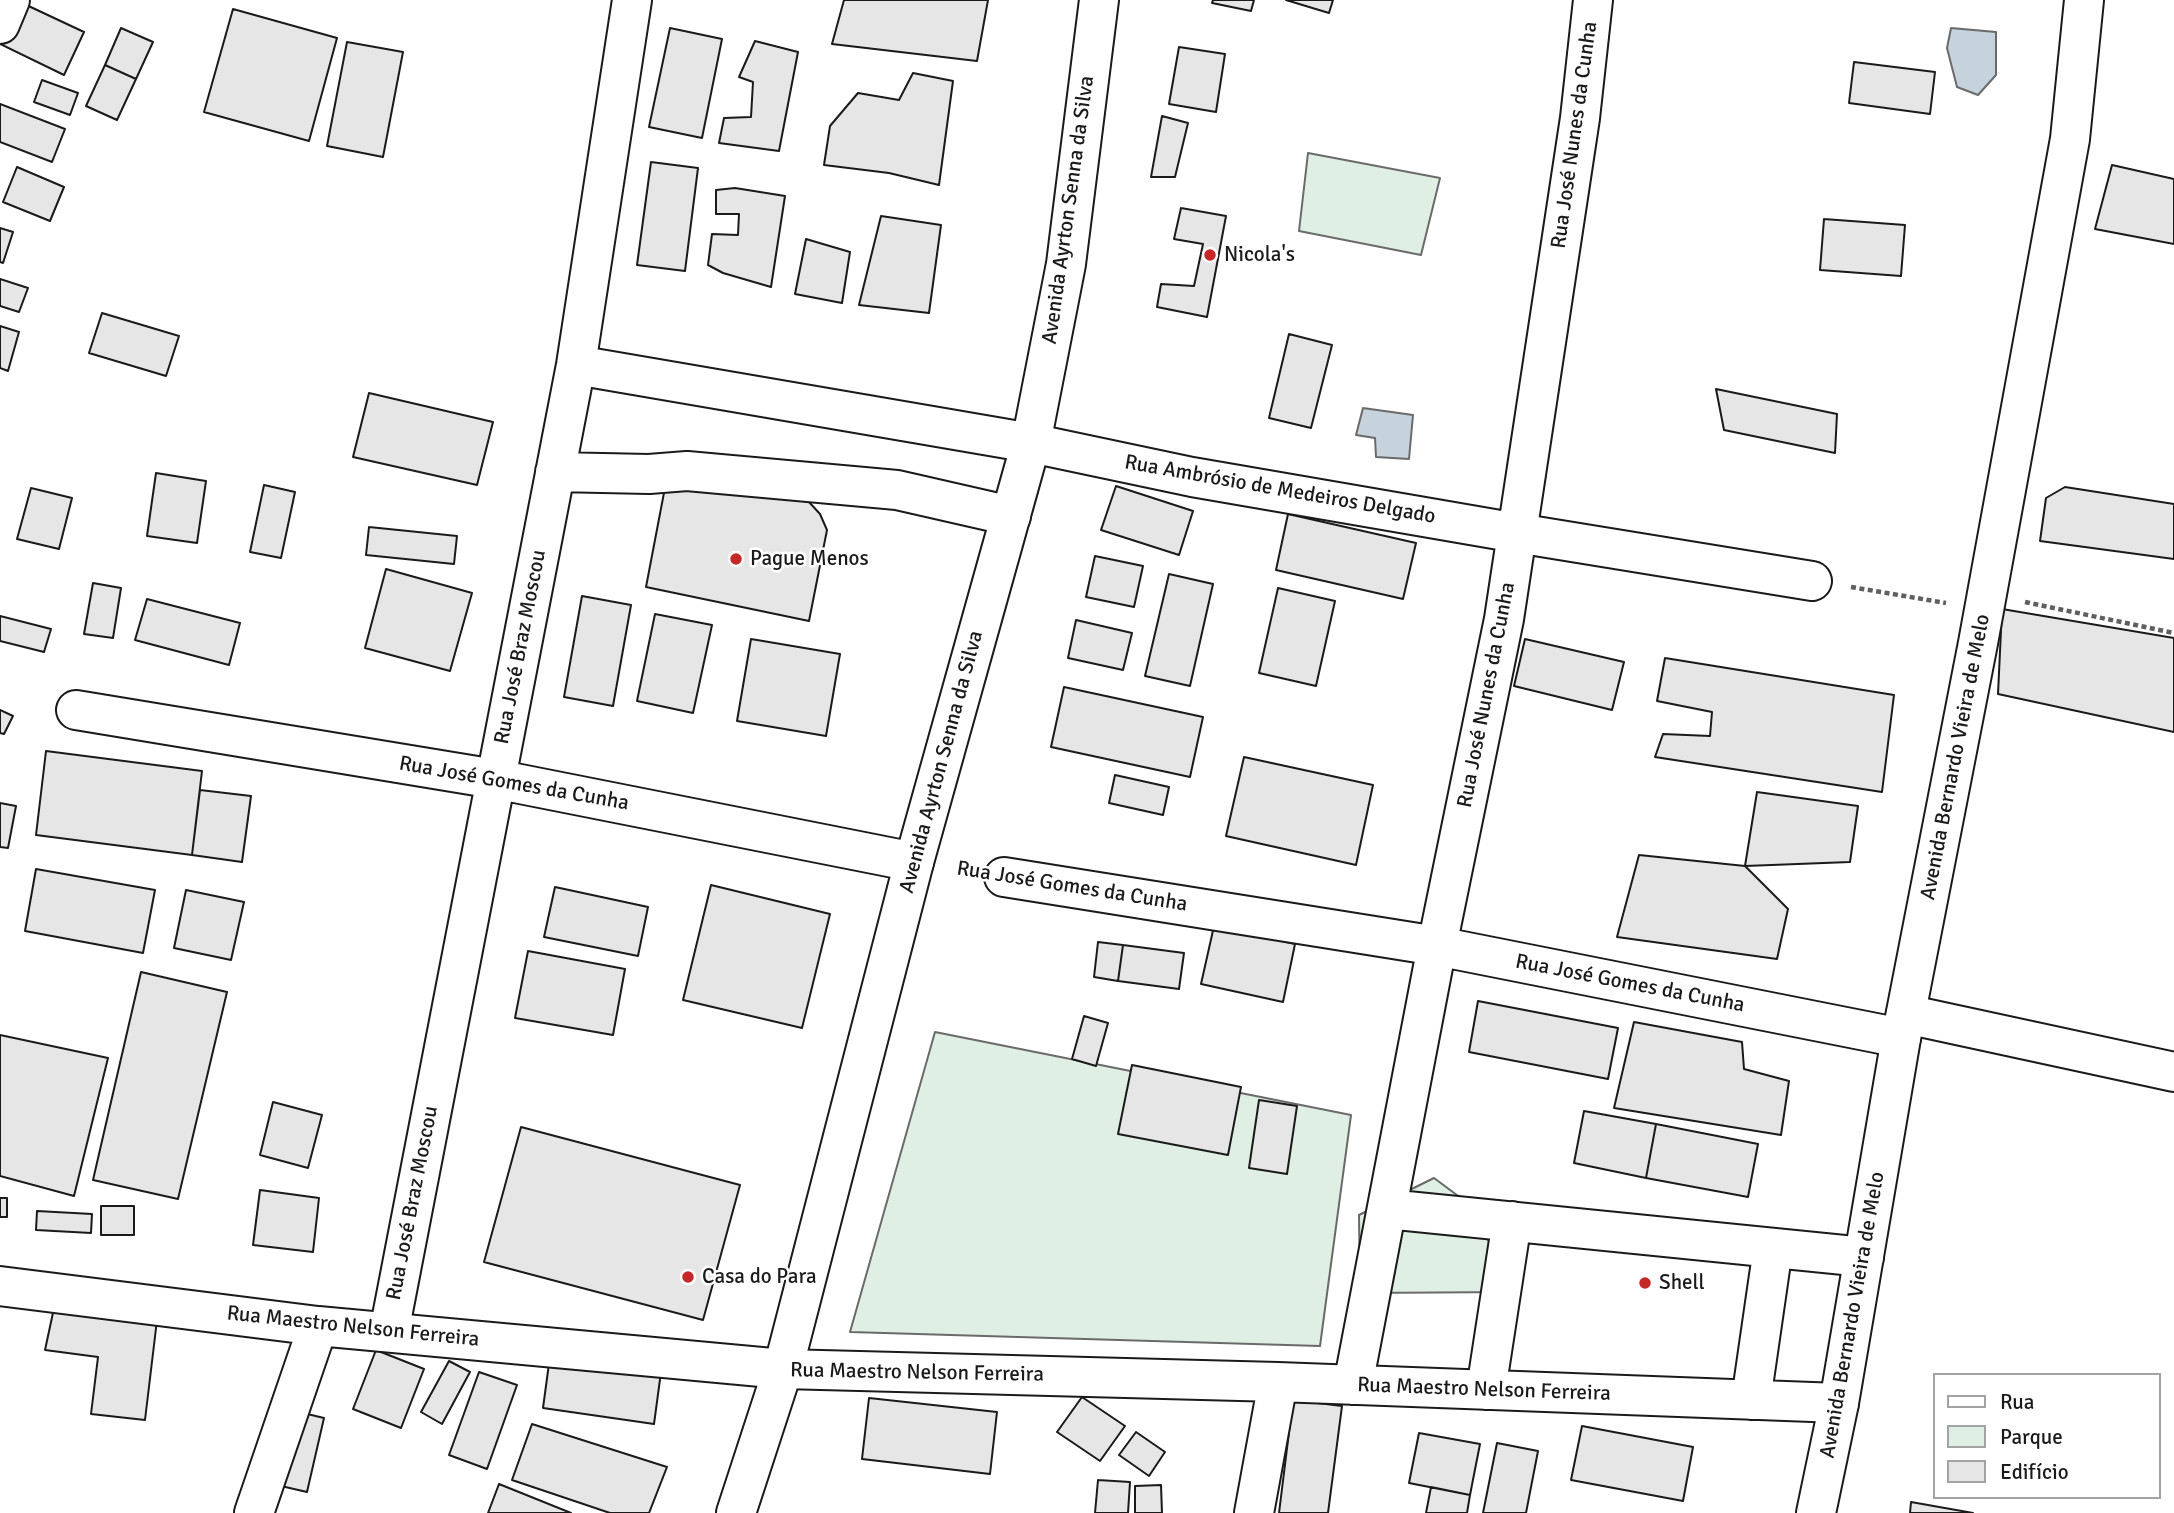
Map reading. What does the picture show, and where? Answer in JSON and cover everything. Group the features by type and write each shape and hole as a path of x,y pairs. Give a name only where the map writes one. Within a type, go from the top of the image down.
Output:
{"street":[{"path":"0,24 10,0"},
{"name":"Rua José Braz Moscou","path":"389,1332 576,365 632,0"},
{"name":"Avenida Ayrton Senna da Silva","path":"736,1513 783,1369 914,862 1031,443 1066,264 1099,0"},
{"name":"Rua José Nunes da Cunha","path":"1353,1385 1437,946 1504,619 1580,118 1592,0"},
{"name":"Avenida Bernardo Vieira de Melo","path":"1816,1513 1839,1403 1904,1026 1986,602 2070,139 2084,0"},
{"name":"Rua Ambrósio de Medeiros Delgado","path":"576,365 1031,443 1192,477 1812,581"},
{"path":"555,472 649,474 687,471 897,490 1011,516"},
{"name":"Rua José Gomes da Cunha","path":"76,709 495,779 914,862"},
{"name":"Rua José Gomes da Cunha","path":"1004,877 1437,946 2174,1072"},
{"path":"1387,1209 1864,1257"},
{"path":"1486,1390 1512,1221"},
{"path":"1751,1399 1773,1248"},
{"name":"Rua Maestro Nelson Ferreira","path":"0,1286 318,1326 783,1369 1278,1382 1839,1403"},
{"path":"254,1513 318,1326"},
{"path":"1254,1513 1278,1382"}],"path":[{"path":"1812,581 1986,602 2174,633"}],"green space":[{"path":"1308,153 1440,178 1421,255 1299,231"},
{"path":"935,1032 1351,1115 1320,1346 850,1332"},
{"path":"1434,1178 1473,1207 1512,1292 1360,1293 1359,1215"}],"shaded area":[{"path":"1951,28 1996,32 1996,75 1978,95 1957,87 1947,48"},
{"path":"1363,408 1413,415 1409,459 1376,457 1375,438 1356,435"}],"building":[{"path":"844,0 988,0 977,61 832,44"},
{"path":"1213,0 1254,0 1251,11 1212,3"},
{"path":"1286,0 1333,0 1329,13"},
{"path":"20,2 84,32 64,75 0,44"},
{"path":"233,9 337,38 309,141 204,112"},
{"path":"121,28 153,42 136,79 105,65"},
{"path":"670,28 722,39 702,138 649,127"},
{"path":"755,41 798,52 779,151 719,143 724,118 751,117 753,82 739,77"},
{"path":"347,42 403,52 383,157 327,146"},
{"path":"1179,47 1225,54 1216,112 1169,104"},
{"path":"1854,62 1935,72 1930,114 1849,103"},
{"path":"105,65 136,79 117,120 86,106"},
{"path":"913,73 953,81 939,185 889,173 824,165 830,126 858,93 899,100"},
{"path":"42,80 78,93 70,115 34,102"},
{"path":"0,104 65,129 52,162 0,142"},
{"path":"1162,116 1188,123 1175,177 1151,177"},
{"path":"651,162 698,168 685,271 637,265"},
{"path":"2112,165 2174,179 2174,244 2095,229"},
{"path":"17,167 64,187 50,221 3,202"},
{"path":"735,188 785,196 771,287 723,273 708,265 712,234 738,235 739,214 716,214 716,190"},
{"path":"1181,208 1226,216 1207,317 1157,307 1161,284 1194,286 1203,244 1174,239"},
{"path":"881,216 941,225 929,313 859,305"},
{"path":"1824,219 1905,225 1901,276 1820,270"},
{"path":"0,228 13,232 3,263 0,262"},
{"path":"806,239 850,252 842,303 795,294"},
{"path":"0,279 28,288 19,312 0,306"},
{"path":"102,313 179,336 166,376 89,353"},
{"path":"0,326 19,332 8,371 0,368"},
{"path":"1289,334 1332,345 1311,428 1269,418"},
{"path":"1716,389 1837,414 1835,453 1724,430"},
{"path":"369,393 493,422 477,485 353,457"},
{"path":"156,473 206,481 197,543 147,536"},
{"name":"Pague Menos","path":"667,477 809,502 820,514 827,530 809,621 646,587"},
{"path":"264,485 295,492 281,558 250,552"},
{"path":"1116,486 1193,511 1179,555 1101,530"},
{"path":"2065,487 2174,504 2174,559 2040,541 2046,498"},
{"path":"31,488 72,498 59,549 17,539"},
{"path":"1288,514 1416,543 1403,599 1276,570"},
{"path":"369,527 457,536 454,564 366,555"},
{"path":"1095,556 1143,566 1134,607 1086,597"},
{"path":"386,569 472,593 450,671 365,648"},
{"path":"1169,574 1213,584 1190,686 1145,676"},
{"path":"93,583 121,588 113,638 84,634"},
{"path":"1278,588 1335,601 1316,686 1259,673"},
{"path":"582,596 631,605 613,706 564,697"},
{"path":"147,599 240,623 229,665 135,640"},
{"path":"2002,609 2174,638 2174,732 1998,694"},
{"path":"655,614 712,625 693,713 637,701"},
{"path":"0,616 51,629 44,652 0,641"},
{"path":"1076,620 1132,633 1123,670 1068,658"},
{"path":"751,639 840,654 826,736 737,721"},
{"path":"1525,639 1624,662 1612,710 1514,686"},
{"path":"1665,658 1894,695 1882,792 1655,757 1663,734 1710,736 1712,712 1657,701"},
{"path":"1064,687 1203,717 1190,777 1051,747"},
{"path":"0,710 13,716 4,734 0,733"},
{"path":"46,751 202,771 192,855 36,835"},
{"path":"1244,757 1373,785 1356,865 1226,836"},
{"path":"1115,775 1169,787 1163,815 1109,803"},
{"path":"200,790 251,796 242,862 192,855"},
{"path":"1757,792 1858,806 1850,862 1745,866"},
{"path":"0,803 16,806 8,848 0,847"},
{"path":"1639,855 1745,866 1788,909 1777,959 1617,937"},
{"path":"36,869 155,890 143,953 25,931"},
{"path":"711,885 830,914 802,1028 683,1000"},
{"path":"555,887 648,907 638,956 544,937"},
{"path":"186,890 244,902 231,960 174,948"},
{"path":"1214,926 1295,944 1283,1002 1201,984"},
{"path":"1098,942 1123,945 1118,981 1094,977"},
{"path":"1123,945 1184,953 1179,989 1118,981"},
{"path":"528,951 625,969 613,1035 515,1018"},
{"path":"141,972 227,992 178,1199 93,1180"},
{"path":"1478,1001 1618,1028 1608,1079 1469,1052"},
{"path":"1084,1016 1108,1023 1096,1066 1072,1059"},
{"path":"1634,1022 1742,1042 1744,1069 1789,1081 1781,1135 1614,1108"},
{"path":"0,1035 108,1058 74,1196 0,1176"},
{"path":"1132,1065 1241,1087 1228,1155 1118,1134"},
{"path":"1259,1100 1297,1106 1287,1174 1249,1168"},
{"path":"273,1102 322,1115 308,1168 260,1155"},
{"path":"1584,1111 1656,1124 1646,1178 1574,1163"},
{"path":"1656,1124 1758,1144 1748,1197 1646,1178"},
{"path":"521,1127 740,1185 703,1320 484,1262"},
{"path":"260,1190 319,1198 313,1252 253,1245"},
{"path":"0,1198 7,1198 7,1217 0,1217"},
{"path":"101,1206 134,1206 134,1235 101,1235"},
{"path":"37,1211 92,1214 91,1233 36,1230"},
{"path":"54,1308 157,1320 145,1420 91,1414 98,1357 45,1350"},
{"path":"376,1350 424,1369 401,1428 353,1409"},
{"path":"550,1356 661,1372 654,1424 543,1408"},
{"path":"449,1361 470,1372 442,1424 421,1412"},
{"path":"479,1372 517,1385 487,1469 449,1455"},
{"path":"1082,1397 1125,1426 1100,1461 1057,1432"},
{"path":"869,1398 997,1412 990,1474 862,1459"},
{"path":"1293,1400 1342,1406 1328,1513 1279,1513"},
{"path":"299,1412 324,1418 307,1492 281,1486"},
{"path":"532,1424 667,1467 649,1513 610,1513 512,1480"},
{"path":"1582,1426 1693,1447 1683,1501 1571,1480"},
{"path":"1136,1432 1165,1452 1149,1476 1119,1455"},
{"path":"1419,1433 1480,1444 1470,1495 1409,1483"},
{"path":"1497,1443 1538,1451 1526,1513 1483,1513"},
{"path":"1098,1480 1130,1482 1128,1513 1095,1513"},
{"path":"499,1484 571,1513 488,1513"},
{"path":"1161,1485 1162,1513 1135,1513 1135,1486"},
{"path":"1431,1487 1470,1495 1467,1513 1426,1513"},
{"path":"1911,1502 1973,1513 1910,1513"}],"place":[{"name":"Nicola's","path":"1210,255"},
{"name":"Pague Menos","path":"736,559"},
{"name":"Casa do Para","path":"688,1277"},
{"name":"Shell","path":"1645,1283"}]}
